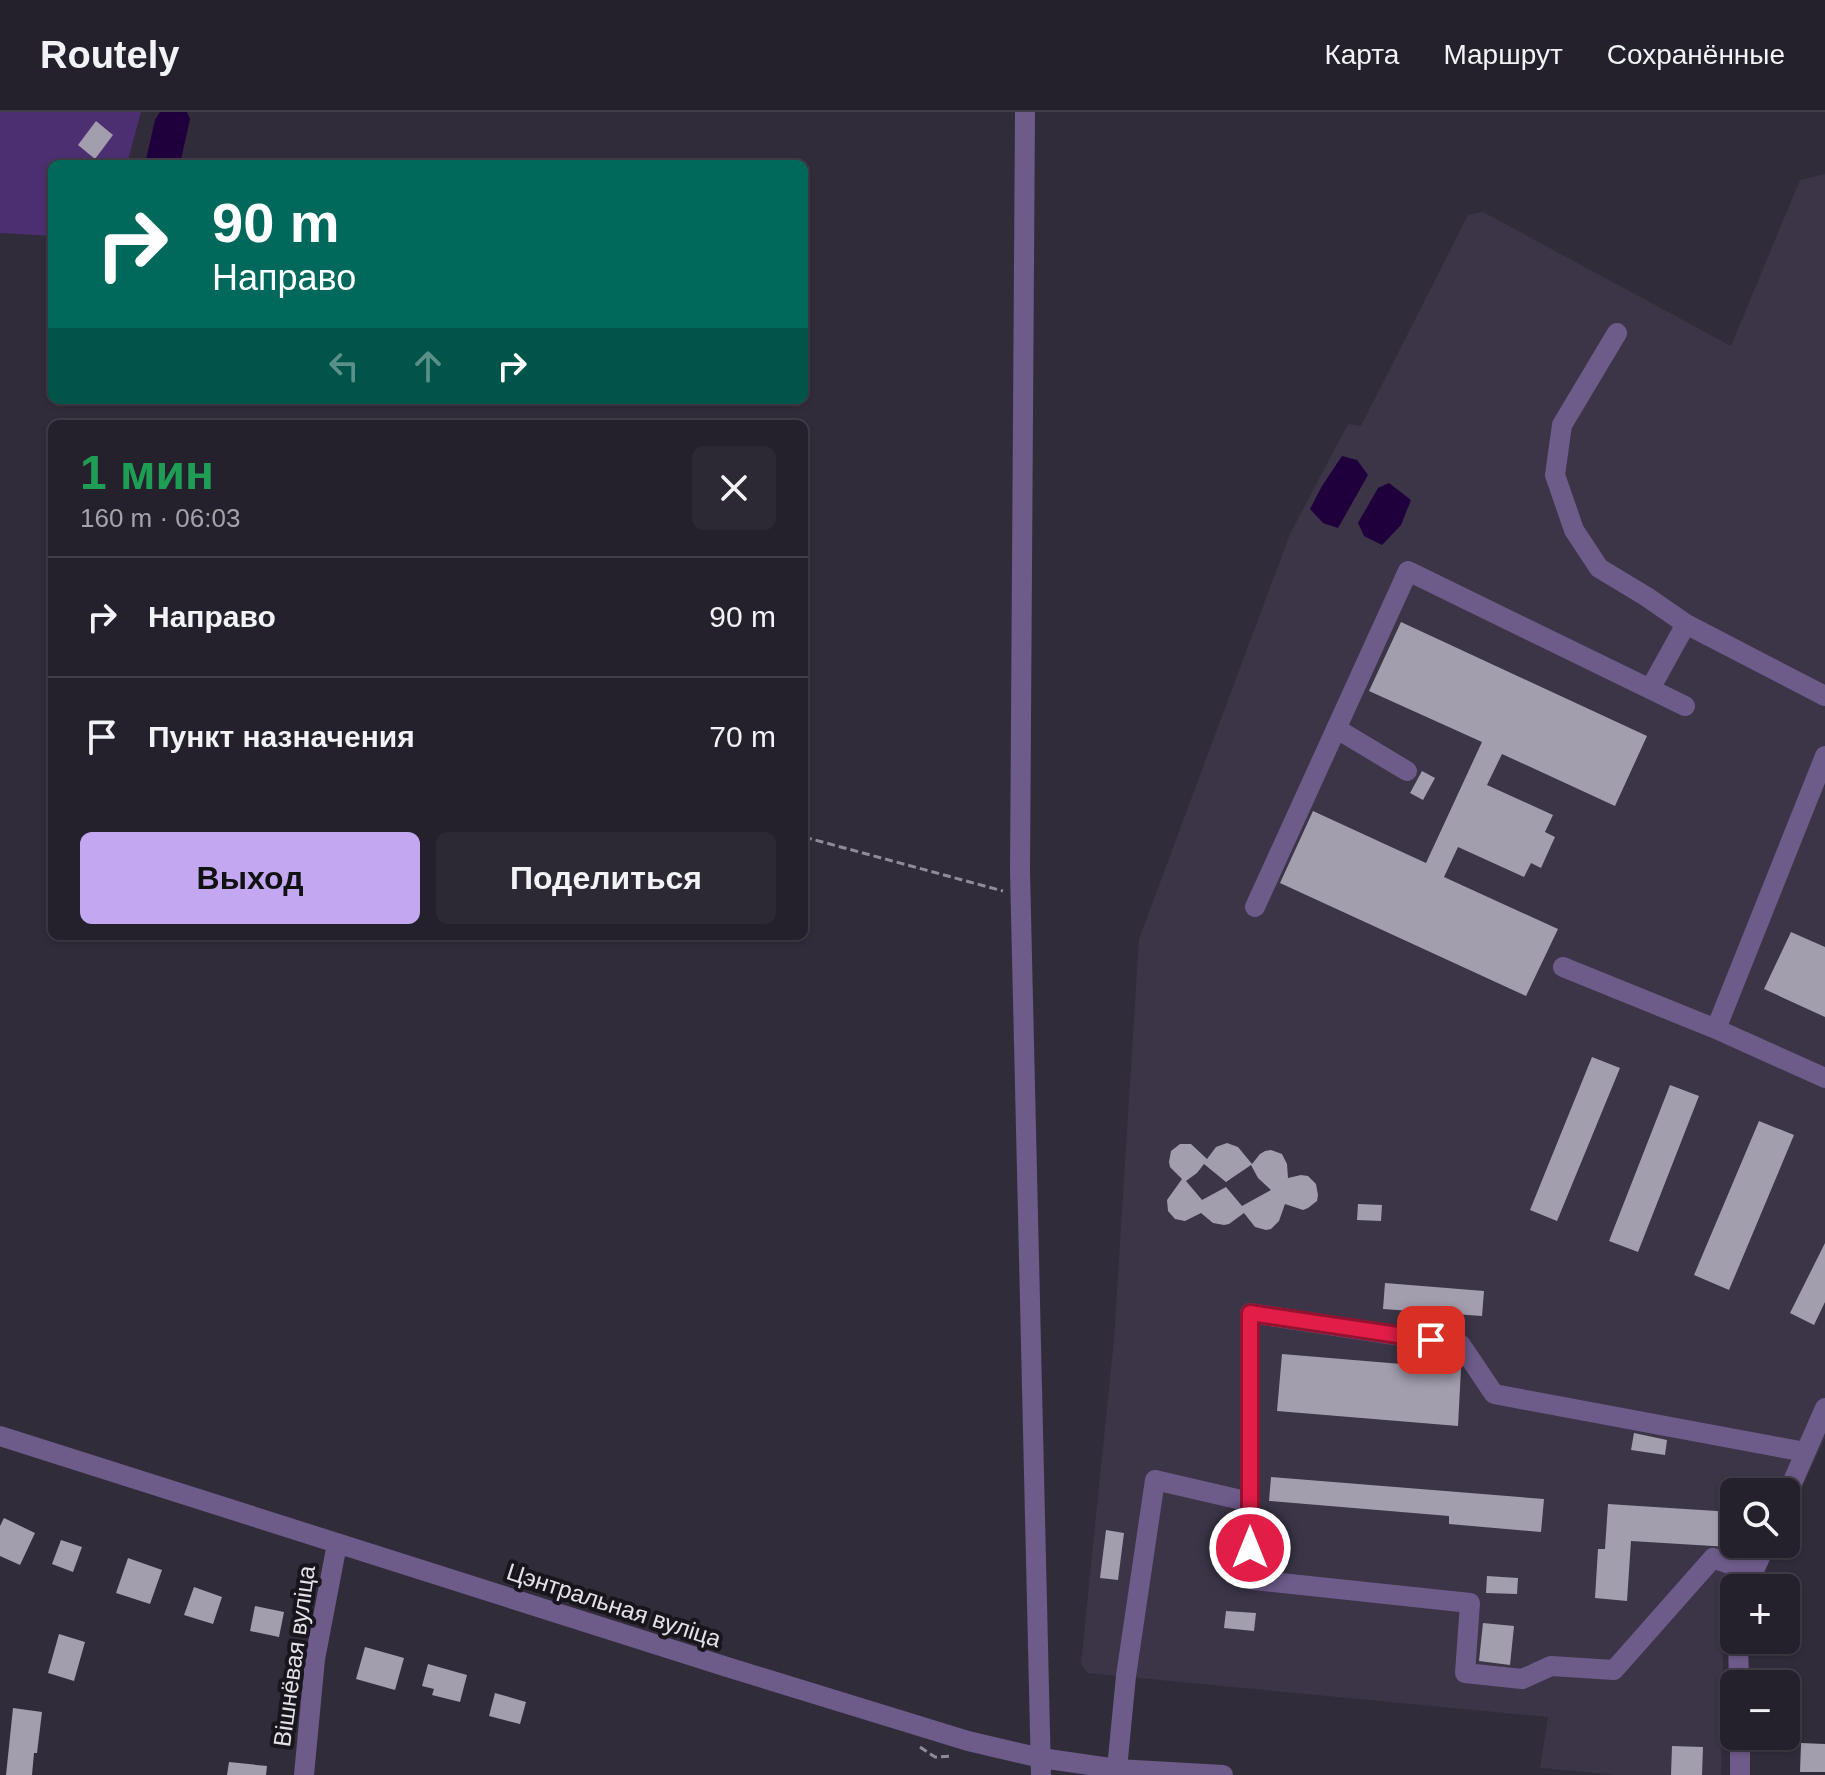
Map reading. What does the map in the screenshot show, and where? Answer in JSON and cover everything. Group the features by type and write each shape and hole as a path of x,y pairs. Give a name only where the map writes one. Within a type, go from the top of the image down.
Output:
{"street":[{"path":"1025,112 1020,871 1041,1766"},
{"path":"1617,333 1562,425 1555,475 1574,530 1599,568 1686,624 1825,696"},
{"path":"1255,907 1408,571 1685,706"},
{"path":"1650,689 1686,624"},
{"path":"1337,729 1407,771"},
{"path":"1716,1029 1825,756"},
{"path":"1563,967 1716,1029 1825,1078"},
{"path":"1740,1574 1713,1558 1614,1670 1551,1666 1522,1679 1465,1673 1470,1603 1254,1580 1250,1571 1250,1313 1461,1345 1494,1394 1805,1452"},
{"path":"1794,1478 1825,1408"},
{"name":"Цэнтральная вуліца","path":"0,1436 1041,1766 1223,1775"},
{"path":"1117,1769 1126,1676 1155,1480 1250,1502"},
{"name":"Вішнёвая вуліца","path":"304,1775 315,1659 337,1544"},
{"path":"1740,1750 1740,1775"}],"path":[{"path":"808,838 1022,896"}],"shaded area":[{"path":"0,112 141,112 128,160 48,160 48,236 0,233"},
{"path":"160,112 187,112 190,119 181,160 146,160 155,120"},
{"path":"1825,174 1825,1438 1800,1492 1800,1478 1720,1478 1720,1558 1769,1558 1762,1574 1720,1574 1720,1654 1723,1654 1723,1670 1720,1670 1721,1775 1619,1775 1540,1768 1548,1717 1087,1673 1081,1664 1114,1339 1139,939 1290,534 1348,424 1361,426 1468,215 1483,212 1731,346 1800,180"},
{"path":"1342,456 1357,460 1368,475 1338,528 1323,523 1310,509"},
{"path":"1389,483 1411,500 1401,525 1382,545 1364,536 1358,523 1378,488"}],"building":[{"path":"96,121 113,135 95,159 78,145"},
{"path":"1401,622 1647,736 1615,806 1502,754 1487,785 1553,815 1545,832 1555,837 1541,868 1531,863 1524,877 1458,847 1444,877 1558,929 1526,996 1280,883 1313,811 1426,863 1482,742 1369,691"},
{"path":"1422,771 1435,778 1423,800 1410,793"},
{"path":"1791,932 1825,947 1825,1017 1764,989"},
{"path":"1592,1057 1620,1068 1557,1221 1530,1210"},
{"path":"1670,1085 1699,1096 1638,1252 1609,1241"},
{"path":"1759,1121 1794,1135 1729,1290 1694,1275"},
{"path":"1227,1143 1238,1147 1252,1164 1265,1151 1282,1154 1287,1164 1288,1178 1308,1176 1316,1184 1317,1201 1303,1210 1285,1204 1279,1221 1266,1230 1255,1227 1244,1213 1224,1225 1213,1223 1201,1213 1185,1221 1175,1219 1168,1211 1167,1200 1182,1179 1170,1167 1171,1151 1180,1144 1191,1144 1207,1159 1216,1147","holes":["1204,1164 1226,1182 1251,1165 1258,1178 1271,1190 1242,1206 1226,1187 1202,1200 1186,1181"]},
{"path":"1358,1204 1382,1205 1381,1221 1357,1220"},
{"path":"1825,1243 1825,1302 1814,1325 1790,1313"},
{"path":"1385,1283 1484,1291 1482,1316 1383,1309"},
{"path":"1282,1354 1461,1369 1458,1426 1277,1411"},
{"path":"1634,1433 1667,1440 1665,1455 1631,1450"},
{"path":"1271,1477 1544,1499 1541,1532 1449,1524 1449,1516 1269,1501"},
{"path":"1608,1504 1720,1511 1720,1546 1631,1541 1627,1601 1595,1598 1598,1549 1605,1549"},
{"path":"4,1518 35,1533 20,1565 0,1556 0,1526"},
{"path":"1106,1530 1124,1533 1118,1580 1100,1578"},
{"path":"61,1540 82,1547 73,1572 52,1564"},
{"path":"128,1558 162,1570 150,1604 116,1593"},
{"path":"1487,1576 1518,1578 1517,1594 1486,1593"},
{"path":"194,1587 222,1597 213,1624 184,1615"},
{"path":"255,1606 284,1612 279,1637 250,1631"},
{"path":"1226,1611 1256,1613 1254,1631 1224,1628"},
{"path":"1483,1623 1514,1626 1510,1665 1479,1661"},
{"path":"59,1634 85,1642 74,1681 48,1673"},
{"path":"365,1647 404,1658 395,1690 356,1679"},
{"path":"428,1664 467,1675 460,1702 432,1695 434,1689 422,1686"},
{"path":"495,1693 526,1702 520,1724 489,1716"},
{"path":"13,1708 42,1712 32,1775 6,1775"},
{"path":"1801,1743 1825,1744 1825,1772 1800,1772"},
{"path":"1672,1746 1703,1747 1702,1775 1671,1775"},
{"path":"229,1762 267,1766 266,1775 227,1775"}],"route":[{"path":"1250,1548 1250,1313 1431,1340"}]}
